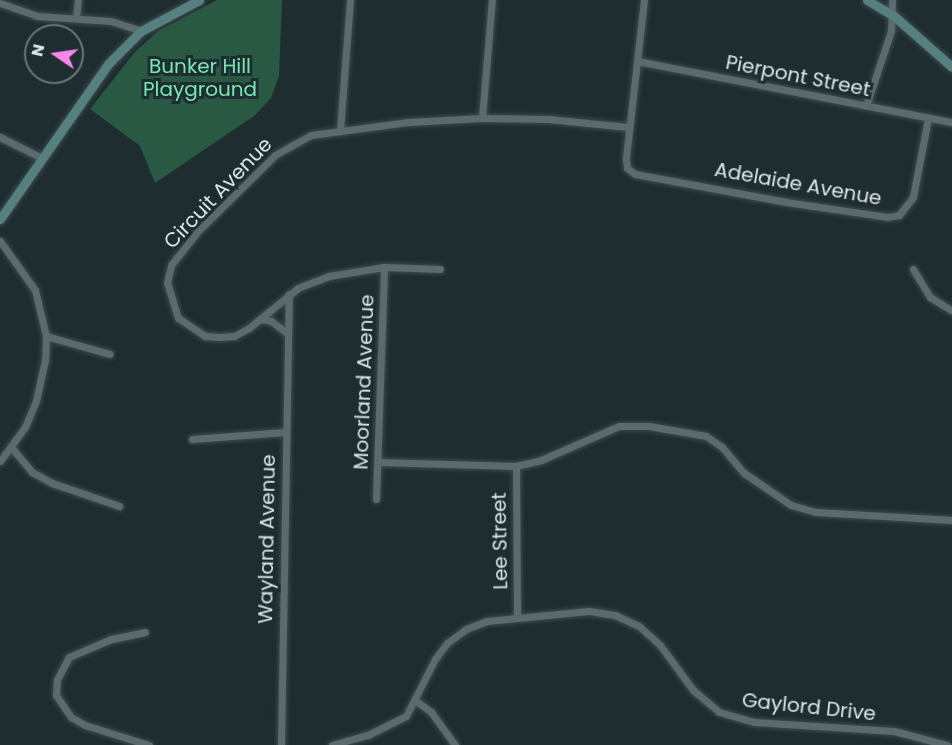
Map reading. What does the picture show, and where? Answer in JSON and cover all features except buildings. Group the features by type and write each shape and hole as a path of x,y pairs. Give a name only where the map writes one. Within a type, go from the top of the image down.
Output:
{"main road":[{"path":"0,219 109,63 141,31 199,0"},
{"path":"867,0 894,16 952,67"}],"street":[{"path":"76,18 78,0"},
{"path":"340,130 350,0"},
{"path":"483,118 492,0"},
{"path":"628,127 644,0"},
{"path":"866,106 894,16 892,0"},
{"path":"0,3 37,16 121,23 141,31"},
{"name":"Pierpont Street","path":"637,61 952,122"},
{"name":"Circuit Avenue","path":"440,269 384,267 329,276 289,294 260,319 234,336 205,336 192,330 178,318 170,302 167,283 171,265 198,231 275,155 311,135 340,130 483,118 628,127"},
{"name":"Adelaide Avenue","path":"628,127 627,168 646,177 786,201 899,215 913,197 928,118"},
{"path":"0,137 42,158"},
{"path":"0,241 35,290 46,336 45,360 36,401 25,427 0,461"},
{"name":"Moorland Avenue","path":"376,499 384,267"},
{"path":"913,269 930,297 952,311"},
{"name":"Wayland Avenue","path":"281,745 289,294"},
{"path":"260,319 272,321 287,333"},
{"path":"46,336 110,354"},
{"path":"378,462 516,466 541,460 619,426 649,426 706,436 722,447 744,473 791,505 827,513 952,520"},
{"path":"192,439 285,432"},
{"path":"10,447 32,472 52,483 119,506"},
{"name":"Lee Street","path":"516,466 517,617"},
{"name":"Gaylord Drive","path":"332,745 392,725 406,716 416,701 435,659 447,643 487,621 578,611 615,615 639,626 660,645 693,690 719,712 754,722 894,731 947,745"},
{"path":"145,632 111,639 69,657 57,680 56,695 71,717 85,725 148,745"},
{"path":"416,701 431,712 455,745"}],"green space":[{"name":"Bunker Hill Playground","path":"217,0 282,0 279,76 271,98 254,116 155,183 140,146 90,109 134,53 158,31"}]}
